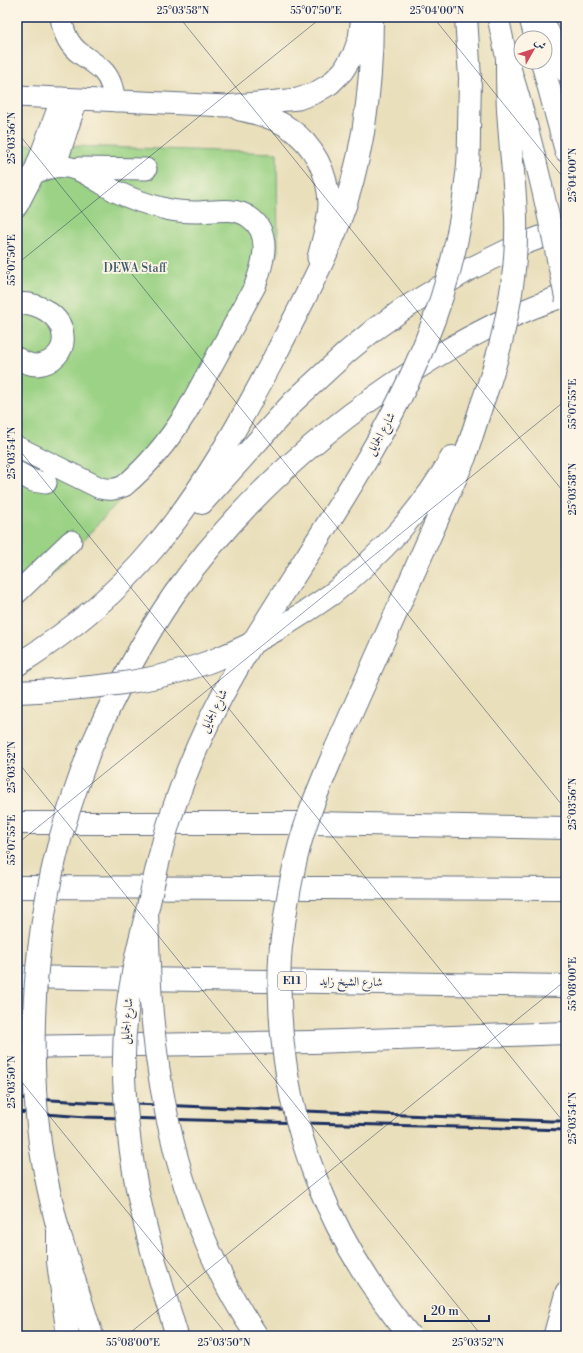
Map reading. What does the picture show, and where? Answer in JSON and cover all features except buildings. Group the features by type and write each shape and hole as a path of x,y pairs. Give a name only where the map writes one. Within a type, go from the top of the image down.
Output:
{"main road":[{"path":"154,549 198,489 238,426 312,284 337,228 349,192 365,120 370,82 372,17"},
{"name":"شارع الجمايل","path":"177,1336 142,1213 132,1157 125,1096 124,1057 128,1002 133,971 172,813 189,765 210,719 234,674 367,459 389,420 426,342 452,259 461,216 467,173 470,78 466,17"},
{"path":"530,17 534,30"},
{"path":"410,1336 392,1315 368,1282 329,1212 314,1175 302,1137 284,1059 280,1013 282,939 296,860 320,784 465,457 499,352 508,314 515,250 516,218 508,122 507,60"},
{"path":"559,66 550,93 566,151"},
{"path":"17,665 39,651 80,620 118,586 154,549 195,511 293,402 347,352 375,329 405,308 468,270 517,246 566,228"},
{"path":"92,1336 58,1229 40,1143 34,1055 34,1011 42,930 51,879 61,836 89,752 107,711 127,671 150,632 170,601 201,559 230,524 294,461 363,405 438,355 477,333 518,314 566,295"},
{"path":"17,692 91,688 123,683 181,670 219,658 243,648 278,630 332,594 358,574 404,527 424,502 442,474 481,407"},
{"path":"17,823 312,823 566,828"},
{"path":"17,887 566,889"},
{"path":"147,911 152,1014 158,1065 178,1165 191,1206 207,1246 226,1285 257,1336"},
{"name":"شارع الشيخ زايد","path":"17,977 566,986"},
{"path":"17,1047 313,1042 566,1033"},
{"path":"58,1229 58,1262 68,1336"}],"street":[{"path":"61,17 62,26 69,41 79,53 104,71 112,84 115,101"},
{"path":"17,96 226,106 298,99 315,93 330,84 342,71 353,55 359,38 362,17"},
{"path":"498,17 507,60 526,120 536,161 566,300"},
{"path":"542,17 559,66"},
{"path":"64,167 70,99"},
{"path":"17,206 70,99"},
{"path":"226,106 268,117 289,127 306,142 319,161 327,182 329,205 312,284"},
{"path":"17,447 100,488 116,490 124,486 161,448 175,431 255,286 262,264 264,240 260,227 249,217 236,211 194,212 167,209 140,202 115,191 92,176 64,167"},
{"path":"34,173 64,167 146,169"},
{"path":"17,304 32,304 43,308 54,316 60,325 64,336 62,347 56,356 47,363 36,365 25,363 17,358"},
{"path":"17,472 33,481 46,483"},
{"path":"17,593 71,541"},
{"path":"554,1336 566,1292"}],"green space":[{"name":"DEWA Staff","path":"17,144 277,153 278,254 173,441 59,567 17,606"}],"railway":[{"path":"17,1098 566,1121"},
{"path":"17,1112 86,1117 566,1130"}]}
